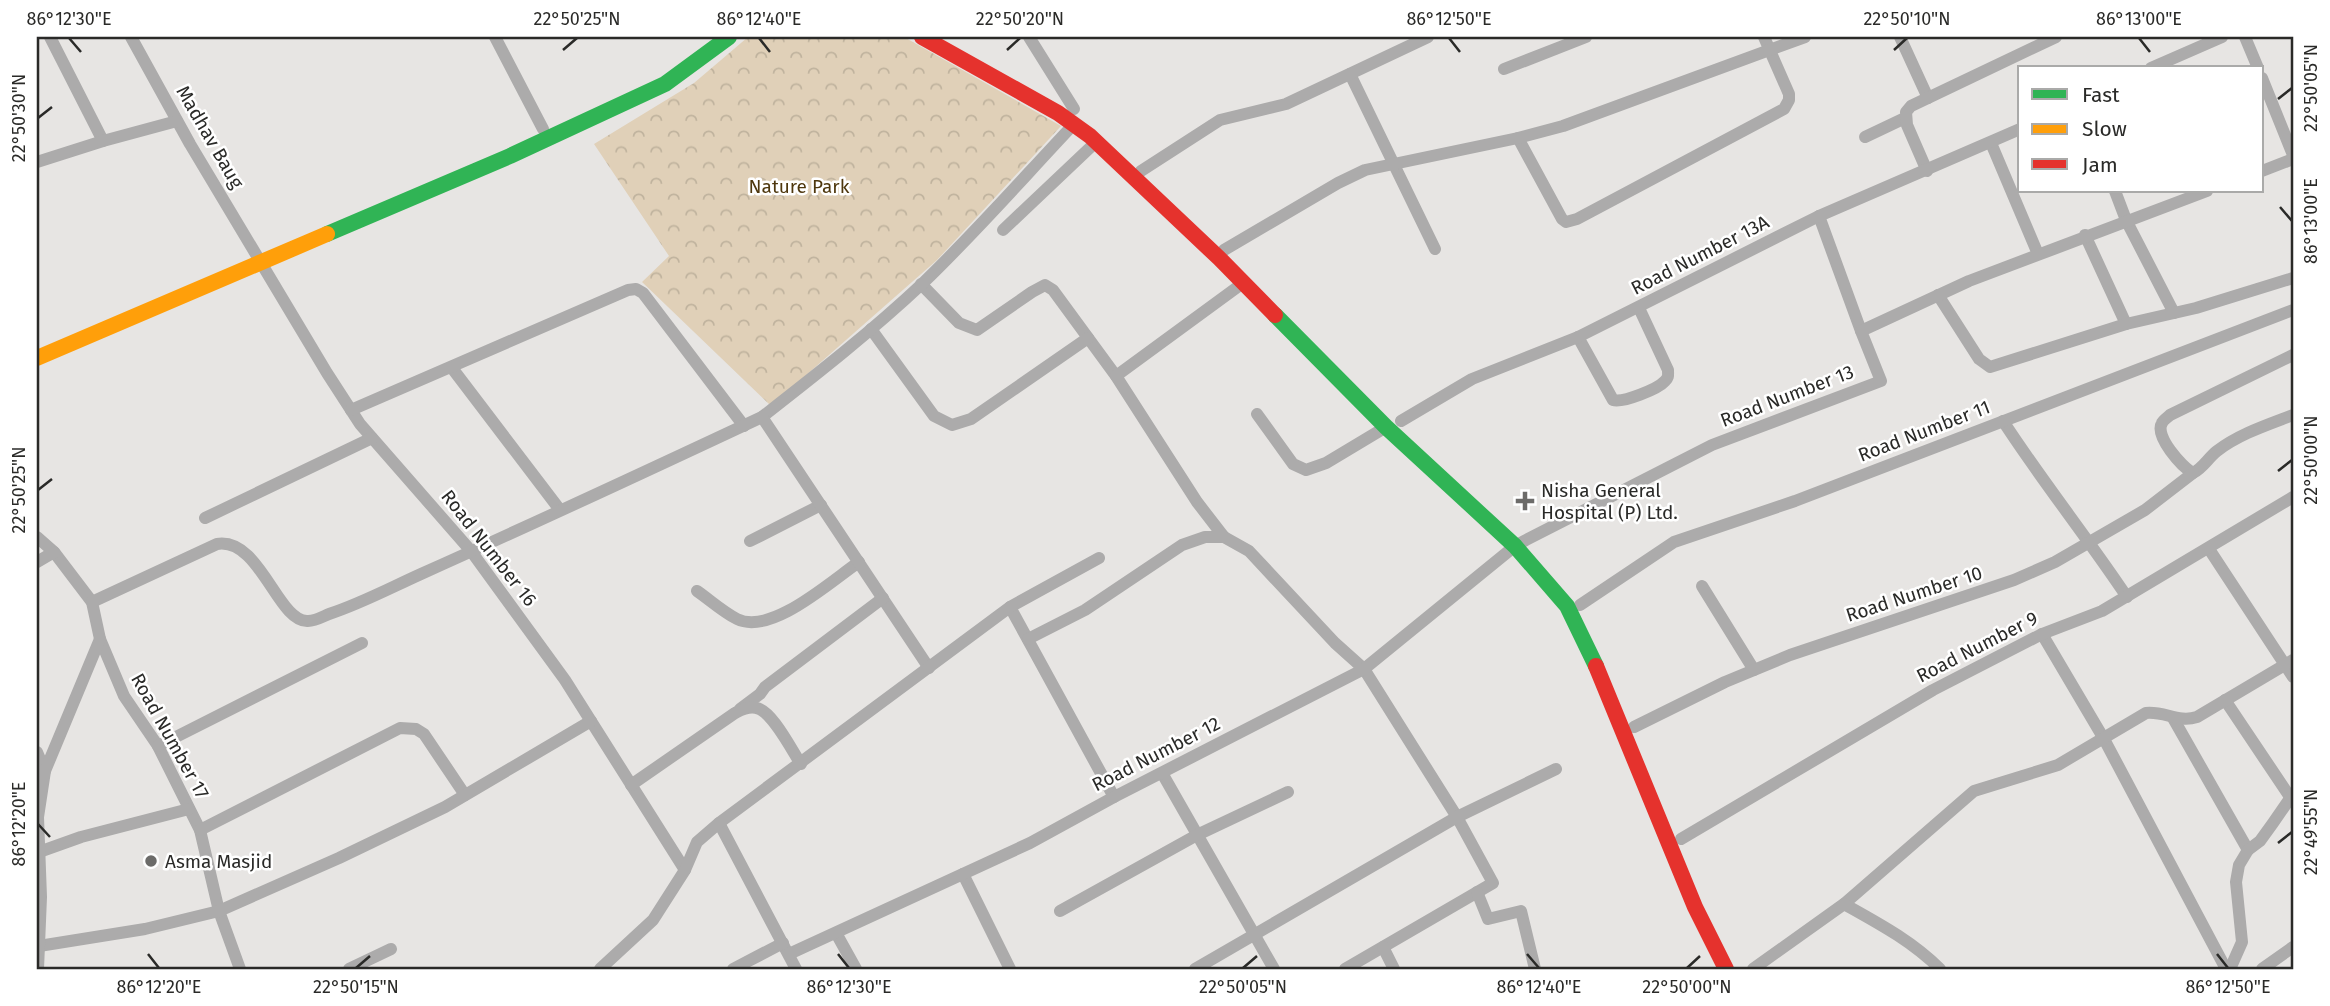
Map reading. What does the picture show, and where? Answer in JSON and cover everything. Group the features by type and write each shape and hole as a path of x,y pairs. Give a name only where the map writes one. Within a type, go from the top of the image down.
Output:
{"highway":[{"path":"37,358 543,129 664,71 711,37"},
{"path":"37,349 510,156 665,84 729,37"},
{"path":"922,37 1094,125 1224,250 1394,424"},
{"path":"954,37 1074,116 1096,142 1567,586 1596,635 1700,886 1743,969"},
{"path":"1520,543 1567,606 1589,648 1695,908 1726,969"}],"street":[{"path":"50,37 103,141"},
{"name":"Madhav Baug","path":"131,37 177,121 259,259"},
{"path":"495,37 543,129"},
{"path":"92,602 225,542 246,553 291,612 302,620 309,621 338,611 762,417 871,329 921,284 970,236 1074,116 1029,37"},
{"path":"1141,171 1220,120 1286,104 1428,37"},
{"path":"1504,69 1586,37"},
{"path":"1518,138 1562,219 1566,222 1577,219 1784,110 1789,94 1764,37"},
{"path":"1224,250 1365,170 1518,138 1563,125 1805,37"},
{"path":"1900,37 1928,98"},
{"path":"1927,171 1905,118 1911,106 2056,37"},
{"path":"2156,66 2222,37"},
{"path":"2245,37 2257,66"},
{"path":"1350,74 1435,249"},
{"path":"2264,83 2293,157 2264,170"},
{"path":"1865,137 1905,118"},
{"path":"37,163 103,141 177,121"},
{"name":"Road Number 13A","path":"1257,414 1293,464 1306,470 1326,463 1472,379 1578,337 1819,216 2018,131"},
{"path":"1003,230 1096,142"},
{"path":"1991,143 2038,254"},
{"path":"2115,192 2126,220 2174,313"},
{"path":"1819,216 1861,331 1938,295 2038,254 2204,192"},
{"path":"2085,235 2126,324"},
{"name":"Road Number 16","path":"259,259 351,410 372,438 471,551 565,680 685,870"},
{"path":"1938,295 1979,359 1990,367 2126,324 2174,313 2293,278"},
{"path":"1116,376 1244,283"},
{"path":"921,284 959,323 977,330 1045,285 1053,290 1116,376 1197,502 1224,537 1249,551 1335,643 1364,669 1457,817 1493,883 1345,969"},
{"path":"351,410 628,290 636,289 643,293 744,426"},
{"path":"1578,337 1613,400 1623,401 1661,384 1668,375 1668,370 1639,308"},
{"name":"Road Number 11","path":"1580,605 1674,541 1795,501 2293,310"},
{"path":"871,329 934,416 952,425 971,419 1088,338"},
{"name":"Road Number 13","path":"1520,543 1712,445 1881,381 1861,331"},
{"path":"2193,473 2186,470 2163,441 2160,432 2162,423 2170,415 2210,394 2293,355"},
{"path":"452,368 560,510"},
{"name":"Road Number 10","path":"1634,727 1754,670 1802,651 2014,580 2055,562 2145,510 2201,469 2217,451 2234,440 2293,415"},
{"path":"762,417 929,668"},
{"path":"2003,421 2127,597"},
{"path":"205,518 372,438"},
{"name":"Road Number 9","path":"1681,839 1933,690 2042,634 2102,611 2293,497"},
{"path":"750,541 821,505"},
{"name":"Road Number 17","path":"37,537 54,552 92,602 100,639 124,696 158,746 200,830 219,911 240,969"},
{"path":"1028,639 1085,610 1182,545 1205,537 1224,537"},
{"name":"Road Number 12","path":"733,969 836,933 1030,843 1364,669 1520,543"},
{"path":"2209,549 2289,662 2293,677"},
{"path":"37,562 54,552"},
{"path":"600,969 653,920 685,870 697,842 719,823 1010,607 1099,558"},
{"path":"698,591 738,620 755,624 782,615 859,562"},
{"path":"1702,586 1754,670"},
{"path":"631,785 735,713 765,687 883,598"},
{"path":"1010,607 1114,797"},
{"path":"2042,634 2104,739 2228,969"},
{"path":"38,969 37,817 45,771 100,639"},
{"path":"158,746 362,643"},
{"path":"1753,969 1844,904 1974,790 2058,765 2146,713 2159,712 2186,720 2197,717 2289,662"},
{"path":"2225,700 2292,796 2267,832 2248,850 2239,865 2236,882 2242,942 2228,969"},
{"path":"735,713 747,708 757,708 769,715 801,764"},
{"path":"2173,718 2248,850"},
{"path":"39,946 145,929 219,911 339,858 444,807 591,720"},
{"path":"200,830 400,728 408,727 424,734 465,795"},
{"path":"37,752 45,771"},
{"path":"1195,969 1457,817 1556,769"},
{"path":"1162,772 1274,969"},
{"path":"1060,911 1197,835 1289,792"},
{"path":"39,852 80,837 189,809"},
{"path":"719,823 796,969"},
{"path":"963,874 1010,969"},
{"path":"1477,892 1488,919 1521,911 1535,969"},
{"path":"1844,904 1924,952 1940,969"},
{"path":"836,933 856,969"},
{"path":"1383,947 1394,969"},
{"path":"2262,969 2293,947"},
{"path":"349,969 391,950"}],"green space":[{"name":"Nature Park","path":"748,37 904,37 1061,126 937,260 771,406 642,282 669,256 594,144 694,83"}],"traffic: fast":[{"path":"327,234 510,156 665,84 729,37"},
{"path":"1275,315 1386,427 1515,546 1567,606 1596,666"}],"traffic: slow":[{"path":"37,358 327,234"}],"traffic: jam":[{"path":"922,37 1058,113 1090,136 1275,315"},
{"path":"1596,666 1695,907 1726,969"}],"place":[{"name":"Nisha General Hospital (P) Ltd.","path":"1525,501"},
{"name":"Asma Masjid","path":"151,861"}]}
